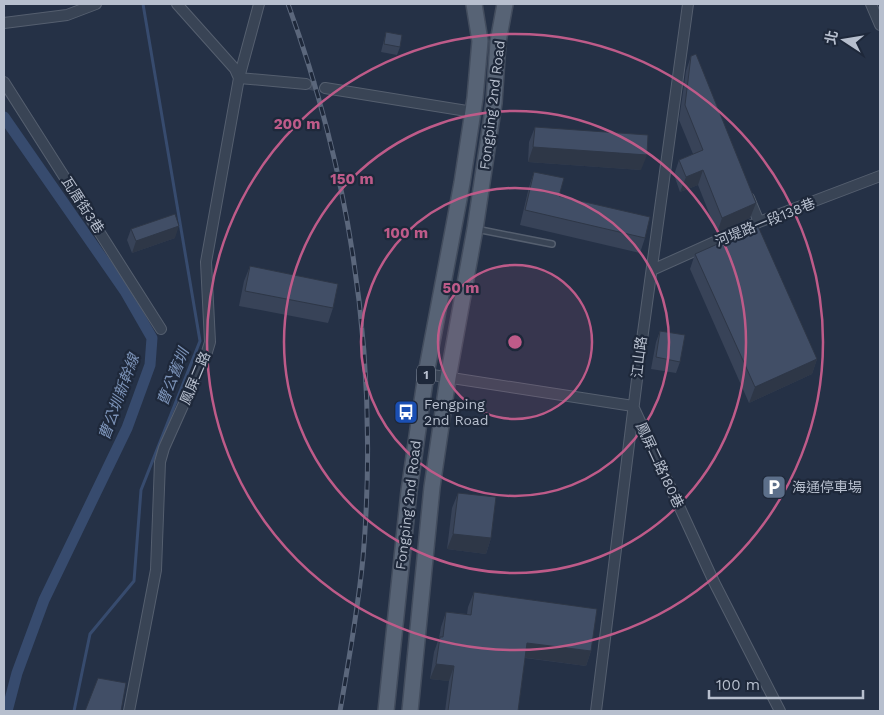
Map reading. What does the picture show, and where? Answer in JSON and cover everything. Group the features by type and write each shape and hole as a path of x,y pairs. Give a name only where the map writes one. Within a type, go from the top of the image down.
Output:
{"main road":[{"name":"Fongping 2nd Road","path":"386,711 409,491 426,374 462,182 473,112 480,41 474,4"},
{"name":"1","path":"480,4 480,41"},
{"name":"1","path":"498,4 498,42"},
{"name":"Fongping 2nd Road","path":"410,711 432,487 448,378 475,229 494,103 498,42 505,4"},
{"path":"390,669 414,673"}],"street":[{"path":"4,23 67,15 96,4"},
{"path":"177,4 235,69 239,78 306,84"},
{"name":"鳳屏二路","path":"130,711 156,570 160,462 210,342 206,262 239,78 260,4"},
{"name":"江山路","path":"596,711 633,406 688,4"},
{"path":"871,4 880,25"},
{"name":"瓦厝街3巷","path":"4,82 161,329"},
{"path":"325,88 473,112"},
{"name":"河堤路一段138巷","path":"652,270 759,222 880,176"},
{"path":"745,187 759,222"},
{"name":"鳳屏二路180巷","path":"426,374 633,406 714,582 780,711"}],"lane":[{"path":"475,229 552,244"}],"building":[{"path":"386,32 402,35 400,47 384,44"},
{"path":"696,54 756,203 722,218 703,170 686,177 679,160 703,150 685,105 691,56"},
{"path":"535,127 648,135 647,155 533,147"},
{"path":"534,172 564,178 559,196 650,217 645,238 525,210"},
{"path":"175,214 179,226 136,241 131,229"},
{"path":"758,226 817,359 755,387 695,254"},
{"path":"250,266 338,284 333,308 245,291"},
{"path":"660,331 685,335 680,362 656,357"},
{"path":"458,493 496,497 491,538 453,534"},
{"path":"474,592 597,609 591,651 527,643 518,711 448,711 454,666 436,664 440,637 443,637 446,612 471,615"},
{"path":"98,678 126,683 121,711 85,711"}],"waterway":[{"name":"曹公舊圳","path":"74,711 90,634 134,581 141,490 200,341 143,4"},
{"name":"曹公圳新幹線","path":"4,117 125,291 152,338 150,365 127,428 44,600 17,673 7,711"}],"tunnel":[{"path":"306,84 325,88"}],"railway":[{"path":"288,4 311,71 345,207 356,276 363,346 367,416 367,487 363,558 356,615 340,711"}],"place":[{"name":"Fengping 2nd Road","path":"406,412"},
{"name":"海通停車場","path":"774,487"}]}
